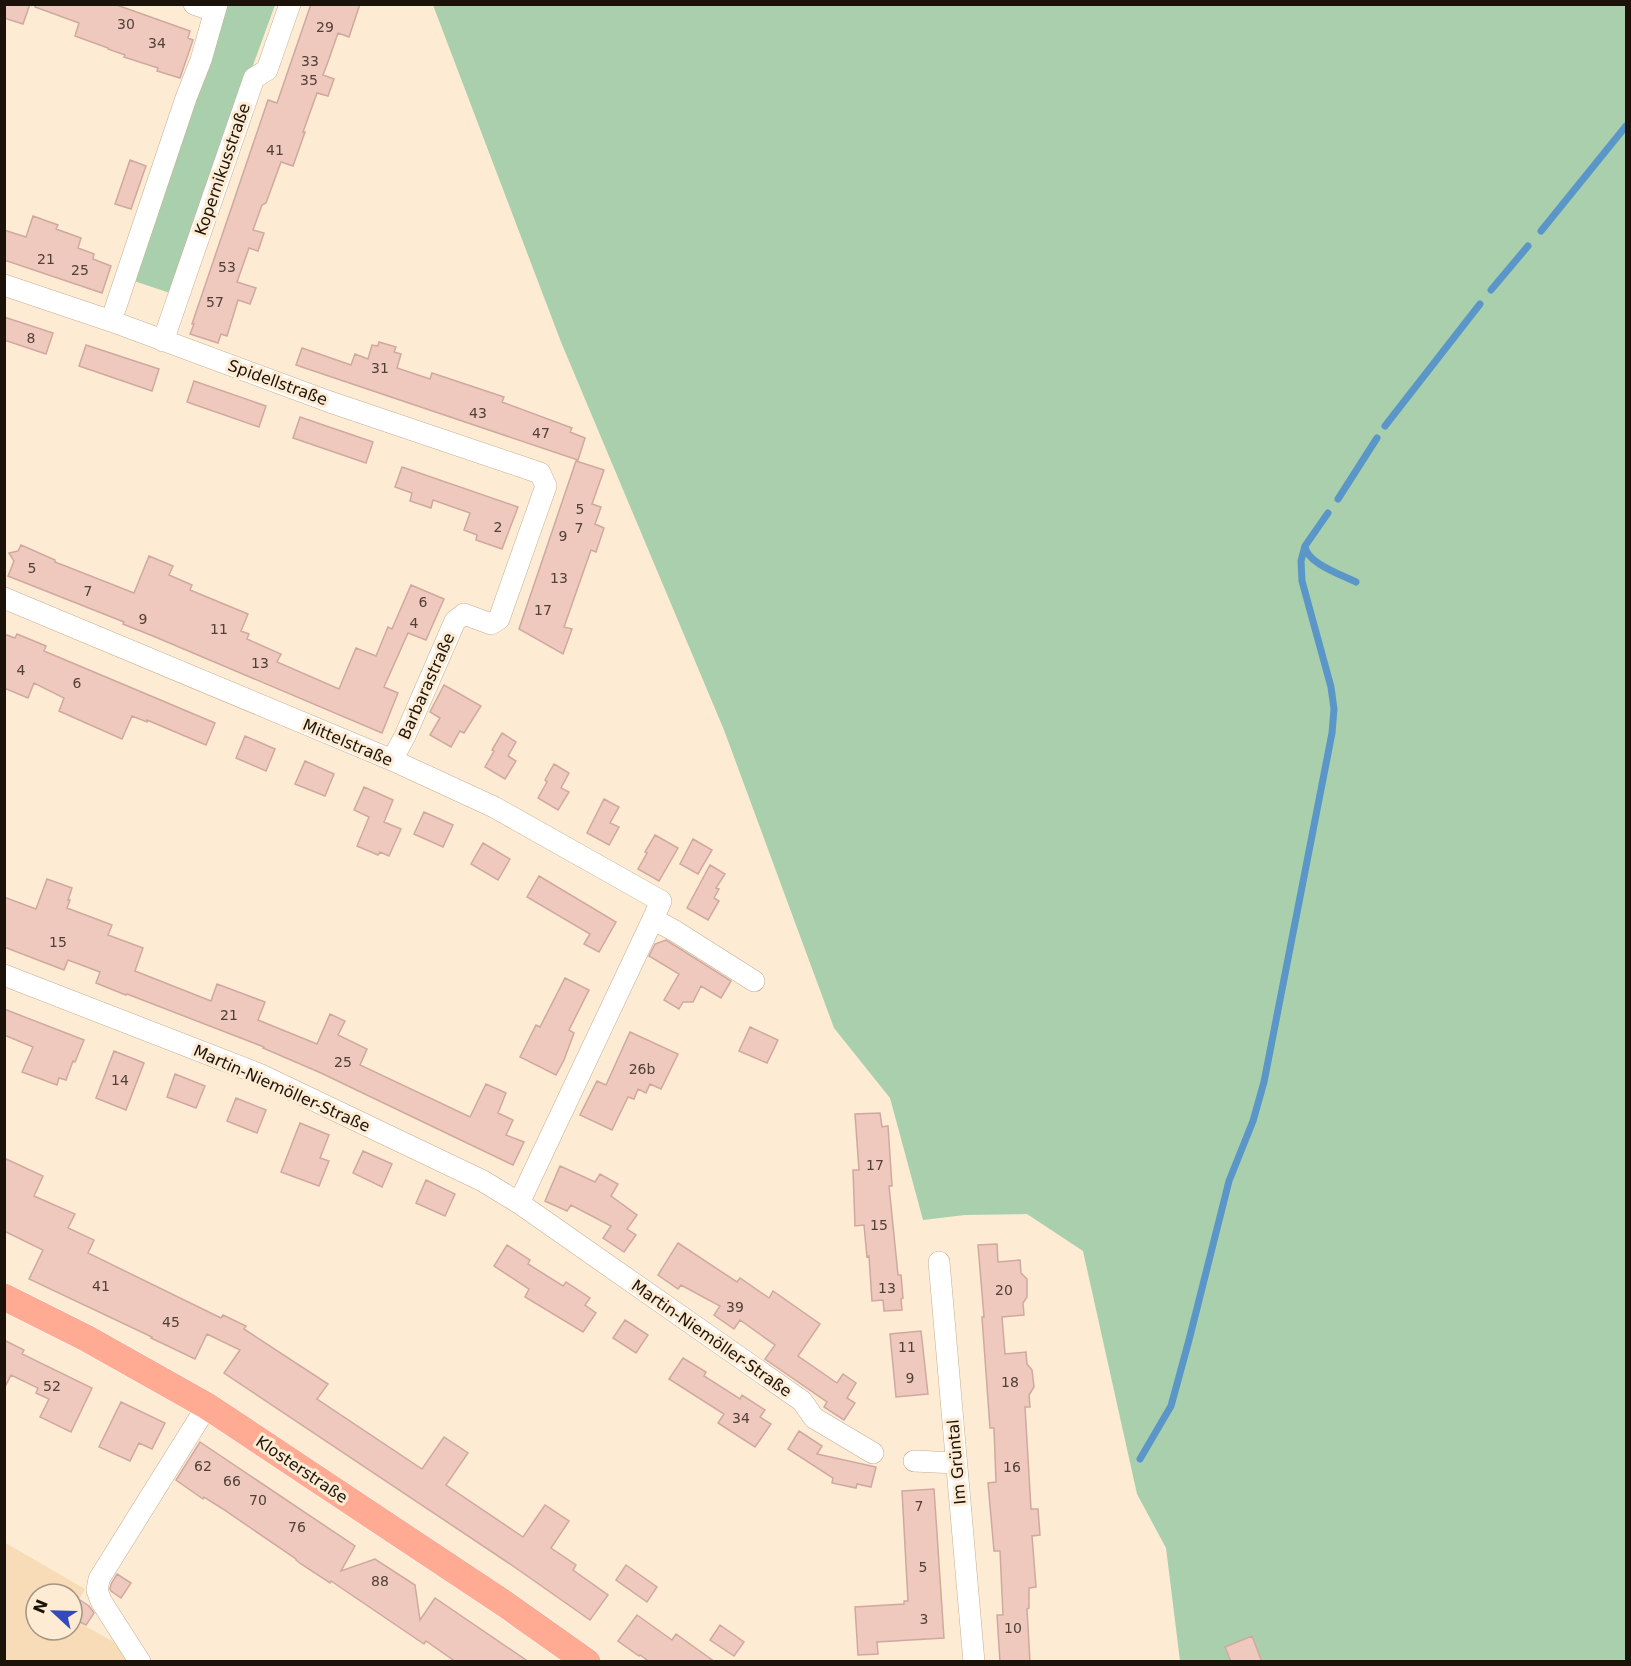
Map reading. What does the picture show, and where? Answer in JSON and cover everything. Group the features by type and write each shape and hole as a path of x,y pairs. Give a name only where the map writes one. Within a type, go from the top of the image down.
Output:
{"main road":[{"name":"Klosterstraße","path":"4,1297 86,1338 207,1406 505,1604 587,1662"}],"street":[{"name":"Kopernikusstraße","path":"163,340 254,78 267,70 290,4"},
{"path":"111,321 201,60 209,7"},
{"name":"Spidellstraße","path":"4,285 111,321 330,402 540,473 546,486"},
{"name":"Barbarastraße","path":"392,760 405,736 455,621 464,614 491,624 499,619 546,486"},
{"name":"Mittelstraße","path":"4,598 392,760 494,807 662,901 519,1203"},
{"path":"653,919 754,981"},
{"name":"Martin-Niemöller-Straße","path":"4,975 259,1074 483,1181 519,1203 802,1401 814,1418 873,1453"},
{"name":"Im Grüntal","path":"939,1262 974,1662"},
{"path":"140,1662 101,1601 97,1590 99,1579 207,1406"},
{"path":"914,1461 956,1463"}],"shaded area":[{"path":"4,1542 73,1582 24,1582 24,1642 84,1642 84,1626 129,1650 136,1661 5,1661"}],"green space":[{"path":"223,5 275,5 170,293 131,280"},
{"path":"433,5 1626,5 1626,1661 1180,1661 1166,1548 1137,1494 1083,1251 1027,1214 965,1215 923,1220 890,1098 834,1028 724,730 561,342"}],"building":[{"path":"4,4 30,4 23,24 4,18"},
{"path":"35,4 114,4 190,31 188,38 193,40 180,78 157,71 158,68 124,57 125,55 75,36 79,23 35,7"},
{"path":"311,4 360,4 349,37 338,33 323,75 334,79 328,96 317,93 293,166 281,162 266,203 262,205 253,230 264,233 258,251 249,248 237,282 256,288 250,304 238,300 227,336 221,334 218,343 190,334 194,324 192,324 268,100 277,103"},
{"path":"130,160 146,166 131,209 115,204"},
{"path":"33,216 58,225 56,229 81,238 78,248 94,254 93,259 111,266 102,293 4,260 4,230 26,237"},
{"path":"4,317 53,333 46,354 4,340"},
{"path":"379,342 396,347 394,352 401,354 397,368 430,379 432,373 504,397 502,402 572,428 570,432 585,438 578,460 296,365 302,348 351,365 355,354 368,359 372,345 378,346"},
{"path":"86,345 159,369 152,391 79,366"},
{"path":"194,381 266,406 259,427 187,402"},
{"path":"300,417 373,442 366,463 293,438"},
{"path":"576,461 604,470 592,504 601,507 595,524 604,528 596,552 591,550 564,627 572,629 563,654 519,629"},
{"path":"402,467 518,507 502,549 476,540 477,535 464,530 470,513 433,500 431,508 410,501 412,493 395,487"},
{"path":"21,545 55,562 134,593 149,556 173,566 169,575 192,585 190,590 248,614 241,631 249,634 247,639 281,654 277,662 339,689 356,648 376,656 388,627 392,629 411,585 444,599 426,640 408,633 384,687 398,693 382,733 123,624 124,622 8,576 14,561 9,553 18,551"},
{"path":"4,634 15,638 17,634 46,646 44,651 215,723 206,745 132,716 122,739 59,711 64,698 34,683 28,698 4,688"},
{"path":"444,685 481,706 464,733 460,731 451,747 430,735 440,718 430,712"},
{"path":"502,733 516,742 508,756 516,761 505,779 485,767"},
{"path":"245,736 275,749 266,771 236,758"},
{"path":"305,761 334,774 325,796 295,784"},
{"path":"554,764 569,773 561,788 569,792 558,810 538,798"},
{"path":"364,787 393,800 384,822 401,829 389,856 380,852 378,855 357,846 369,817 354,810"},
{"path":"604,799 619,807 610,823 619,827 609,845 587,833"},
{"path":"424,812 453,825 443,847 414,834"},
{"path":"655,835 678,848 659,881 638,869"},
{"path":"693,839 712,850 698,874 680,864"},
{"path":"483,843 510,859 498,880 471,864"},
{"path":"710,865 725,874 716,888 719,889 714,898 719,901 708,920 687,908"},
{"path":"539,876 616,922 599,952 584,944 590,934 527,897"},
{"path":"47,879 72,888 67,908 112,925 108,935 143,948 135,971 211,1001 217,984 265,1002 258,1020 317,1044 330,1014 345,1021 338,1035 367,1049 360,1065 470,1117 486,1084 506,1093 498,1113 513,1120 506,1135 524,1142 513,1165 264,1047 96,983 100,972 68,960 64,970 4,947 4,897 36,909"},
{"path":"666,940 731,981 721,998 701,986 693,1002 683,1002 679,1009 664,1000 679,974 649,956 655,944"},
{"path":"565,978 589,990 569,1030 574,1033 556,1075 520,1057 536,1025 540,1027"},
{"path":"4,1009 84,1040 66,1080 59,1078 57,1085 22,1072 33,1047 4,1035"},
{"path":"750,1027 778,1040 767,1063 739,1051"},
{"path":"630,1032 678,1054 661,1089 650,1084 646,1093 638,1089 634,1099 628,1097 612,1130 580,1115 597,1081 606,1085"},
{"path":"114,1051 144,1063 126,1110 96,1098"},
{"path":"175,1074 205,1086 196,1108 167,1097"},
{"path":"236,1098 266,1110 257,1133 227,1121"},
{"path":"880,1113 882,1127 888,1126 892,1186 889,1186 898,1275 901,1275 902,1310 884,1311 883,1300 872,1301 864,1225 855,1226 853,1170 859,1170 855,1114"},
{"path":"300,1123 329,1135 320,1158 329,1161 319,1186 281,1172"},
{"path":"363,1151 392,1164 382,1187 353,1173"},
{"path":"4,1158 43,1176 34,1196 75,1214 68,1228 94,1240 88,1253 221,1318 223,1315 246,1326 244,1329 328,1384 317,1399 422,1469 444,1437 468,1453 446,1485 523,1537 545,1505 569,1521 551,1548 576,1565 573,1570 608,1595 590,1620 224,1373 240,1350 207,1334 195,1359 29,1279 43,1250 4,1231"},
{"path":"560,1166 595,1182 600,1174 618,1184 611,1196 637,1215 627,1229 636,1235 624,1252 603,1238 611,1226 571,1205 567,1211 545,1201"},
{"path":"426,1180 455,1194 445,1216 416,1203"},
{"path":"678,1243 737,1282 740,1278 769,1298 773,1291 820,1324 798,1356 837,1383 843,1374 856,1383 847,1398 855,1403 844,1420 824,1407 827,1402 765,1359 775,1345 740,1320 734,1329 714,1315 720,1306 681,1285 678,1289 658,1275"},
{"path":"997,1244 998,1262 1020,1260 1021,1273 1027,1279 1027,1297 1023,1303 1024,1315 1002,1317 1005,1354 1026,1352 1027,1364 1032,1370 1034,1387 1029,1395 1030,1407 1025,1407 1031,1509 1038,1509 1040,1535 1032,1536 1036,1587 1029,1588 1029,1608 1027,1609 1030,1662 1000,1662 997,1615 1003,1615 1000,1551 994,1551 988,1483 996,1482 994,1428 990,1428 978,1245"},
{"path":"507,1245 530,1260 528,1264 563,1286 566,1282 590,1298 585,1305 596,1313 583,1332 525,1297 529,1289 494,1266"},
{"path":"625,1320 648,1335 636,1353 613,1338"},
{"path":"921,1331 928,1394 896,1397 890,1334"},
{"path":"4,1340 24,1350 22,1354 92,1388 71,1432 40,1417 49,1399 36,1393 38,1388 11,1375 4,1389"},
{"path":"683,1358 706,1372 704,1376 740,1399 742,1395 765,1410 760,1417 771,1424 755,1447 718,1423 724,1414 669,1379"},
{"path":"121,1402 165,1423 152,1449 139,1443 130,1461 99,1447"},
{"path":"799,1431 822,1446 817,1454 876,1467 871,1487 857,1484 856,1488 832,1483 833,1478 788,1449"},
{"path":"200,1442 355,1546 341,1571 375,1559 415,1585 420,1620 435,1598 529,1662 456,1662 426,1641 424,1644 331,1581 330,1583 301,1564 223,1509 204,1497 203,1499 176,1480"},
{"path":"934,1489 944,1638 877,1642 878,1654 858,1655 855,1607 904,1604 904,1601 908,1601 902,1491"},
{"path":"626,1565 657,1587 647,1602 616,1580"},
{"path":"117,1574 131,1583 121,1598 110,1589"},
{"path":"84,1603 94,1613 86,1625 84,1624"},
{"path":"637,1615 672,1640 676,1634 715,1662 650,1662 639,1656 618,1641"},
{"path":"720,1625 744,1642 734,1656 710,1640"},
{"path":"1252,1636 1262,1662 1231,1662 1225,1647"}],"waterway":[{"path":"1541,231 1626,126"},
{"path":"1491,290 1528,246"},
{"path":"1385,426 1480,304"},
{"path":"1338,499 1377,438"},
{"path":"1328,513 1305,546 1307,552 1311,558 1326,568 1356,582"},
{"path":"1140,1459 1171,1406 1229,1181 1253,1121 1264,1082 1332,733 1334,709 1331,687 1302,581 1301,561 1305,546"}]}
